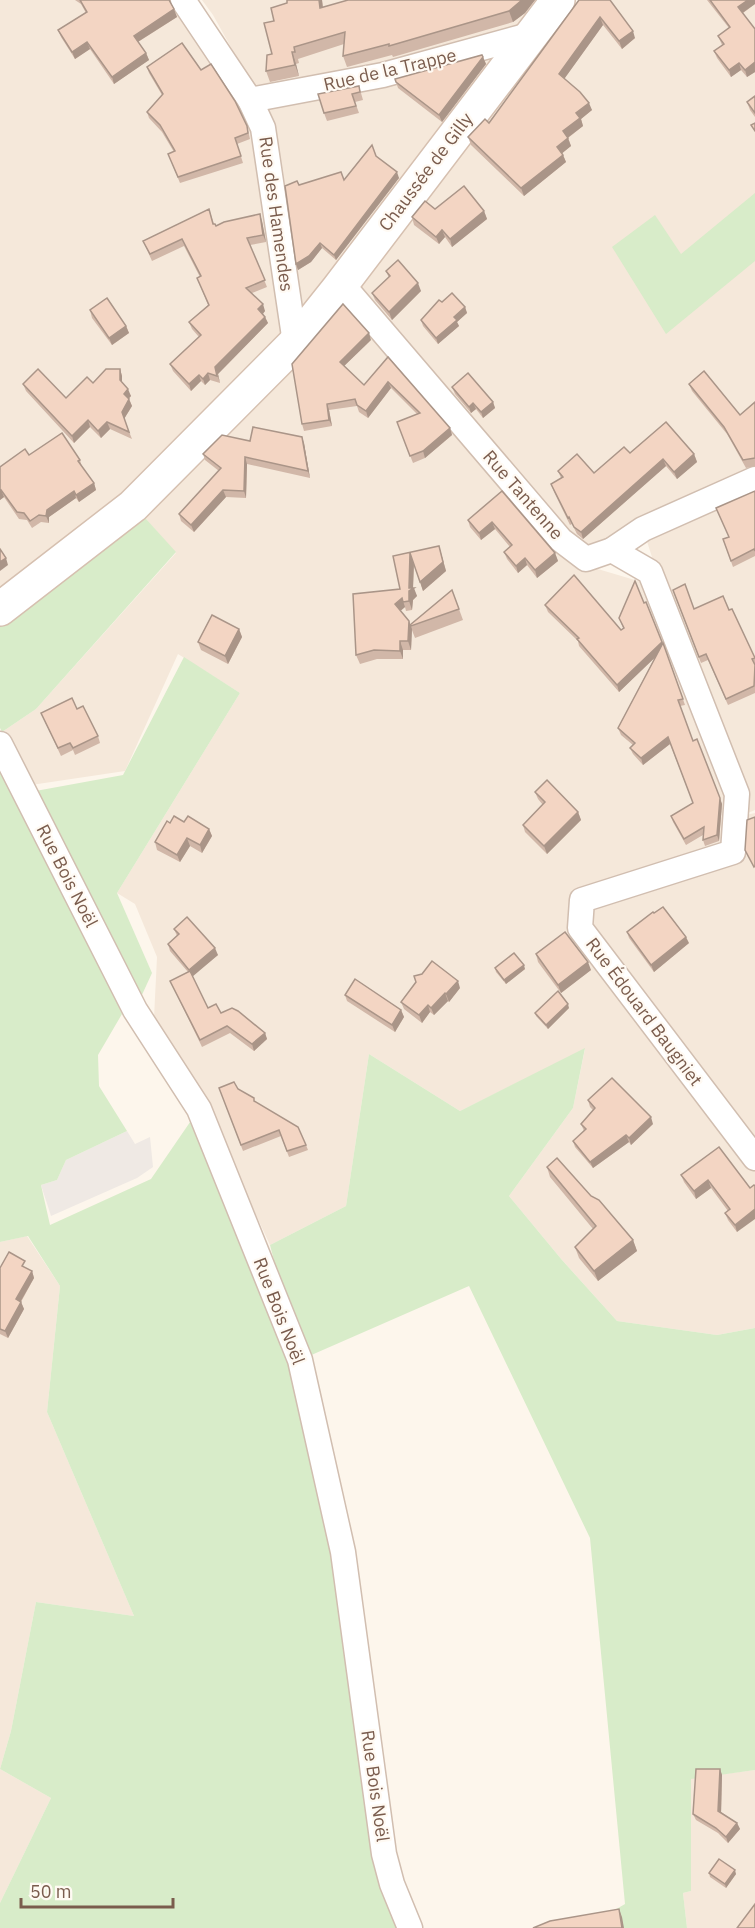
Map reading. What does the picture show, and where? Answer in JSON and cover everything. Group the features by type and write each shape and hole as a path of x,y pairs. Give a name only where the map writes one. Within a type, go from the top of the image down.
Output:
{"main road":[{"name":"Chaussée de Gilly","path":"0,609 133,506 295,343 558,0"}],"street":[{"name":"Rue des Hamendes","path":"183,0 250,100 263,128 295,343"},
{"name":"Rue de la Trappe","path":"250,100 383,75 529,35"},
{"name":"Rue Tantenne","path":"342,284 561,540 586,559 612,550 643,529 755,479"},
{"name":"Rue Édouard Baugniet","path":"612,550 650,572 745,815 733,852 582,900 580,928 755,1158"},
{"name":"Rue Bois Noël","path":"0,744 135,1010 199,1109 300,1360 343,1551 384,1854 410,1928"}],"shaded area":[{"path":"0,0 177,0 257,94 213,15 202,0 558,0 289,330 95,528 0,599"},
{"path":"583,0 755,0 755,810 741,816 755,813 755,1328 717,1335 617,1321 509,1196 573,1108 585,1049 460,1111 369,1054 346,1206 270,1245 213,1122 154,1018 157,957 135,904 117,893 240,693 178,654 125,771 31,785 2,732 36,709 176,553 137,509 338,289","holes":["643,529 685,660 655,586 581,564"]},
{"path":"127,1131 135,1144 150,1137 153,1167 137,1178 51,1216 41,1185 57,1180 66,1160"},
{"path":"27,1236 60,1286 47,1412 134,1616 36,1602 11,1731 0,1769 0,1242"},
{"path":"0,1769 51,1798 0,1903"},
{"path":"755,1770 755,1928 687,1928 683,1893 691,1891 691,1778"}],"green space":[{"path":"755,193 755,261 666,334 612,247 655,215 681,254"},
{"path":"137,509 176,552 36,709 2,732 0,728 0,623"},
{"path":"184,657 240,693 117,893 152,973 135,1010 30,792 123,775"},
{"path":"0,752 122,1014 98,1055 99,1086 127,1131 66,1160 57,1180 41,1185 50,1225 151,1179 199,1109 298,1353 270,1245 346,1206 369,1054 460,1111 585,1048 573,1108 509,1196 617,1321 717,1335 755,1328 755,1770 691,1779 691,1891 683,1893 687,1928 584,1928 625,1904 590,1538 469,1286 300,1360 384,1854 412,1928 0,1928 0,1903 51,1798 0,1769 11,1731 36,1602 134,1616 47,1412 60,1286 28,1236 0,1242"}],"building":[{"path":"80,0 169,0 174,9 134,36 146,53 112,77 87,42 72,52 58,30 87,12"},
{"path":"287,0 319,0 320,8 348,0 522,0 509,11 389,46 389,44 343,56 345,32 294,47 295,52 292,52 295,65 266,71 267,55 272,54 264,23 274,21 271,8 287,3"},
{"path":"579,0 610,0 633,31 619,41 600,17 559,74 589,103 576,113 580,118 563,131 568,138 557,147 563,155 521,188 468,137 485,119 489,123"},
{"path":"710,0 748,0 738,7 755,29 755,62 745,70 739,63 729,70 714,51 724,44 718,36 730,27"},
{"path":"182,43 201,70 211,64 235,101 248,133 235,138 241,156 178,177 168,154 175,151 160,125 147,112 163,94 147,67"},
{"path":"482,55 483,57 439,115 395,79"},
{"path":"359,86 360,92 352,94 356,106 324,113 318,94"},
{"path":"755,96 755,113 747,102"},
{"path":"372,145 376,156 397,172 334,255 320,243 309,256 296,264 285,186 297,181 299,185 341,172 344,180"},
{"path":"464,186 484,211 450,239 442,230 436,237 412,217 425,201 435,209"},
{"path":"209,209 213,224 216,226 260,214 263,235 247,238 265,280 246,288 263,304 258,309 265,317 215,367 217,376 208,373 203,379 199,375 189,384 170,364 201,335 189,322 209,305 197,278 201,276 182,239 150,254 143,241"},
{"path":"398,260 418,283 389,312 372,293 390,276 386,271"},
{"path":"452,293 465,307 454,317 457,320 436,338 421,320 439,300 442,302"},
{"path":"107,298 126,326 109,338 90,310"},
{"path":"343,304 369,333 340,362 364,385 388,357 450,428 423,451 410,456 397,422 420,413 388,382 366,411 357,405 355,399 327,404 329,420 302,424 292,364"},
{"path":"38,369 66,398 87,377 93,383 106,369 120,369 120,380 128,389 124,394 129,399 122,412 129,432 107,422 98,431 88,420 72,436 23,384"},
{"path":"704,371 740,415 755,402 755,458 743,460 724,427 689,384"},
{"path":"468,373 493,402 481,412 473,403 469,407 452,387"},
{"path":"666,422 694,454 674,472 663,459 581,532 574,527 551,484 563,477 558,471 577,454 594,473 624,447 630,453"},
{"path":"253,427 302,437 308,471 245,457 244,491 223,490 191,525 179,514 221,468 203,454 222,435 250,441"},
{"path":"62,433 94,483 76,495 74,491 47,510 46,516 39,515 30,521 24,513 17,512 0,491 0,467 25,449 29,455"},
{"path":"502,491 555,553 535,570 525,558 516,566 504,552 512,545 492,522 479,533 468,520"},
{"path":"755,491 755,551 754,549 731,561 723,539 729,537 716,508"},
{"path":"439,546 443,562 420,582 410,553 409,588 414,588 409,591 409,601 403,602 402,598 395,604 409,621 408,641 400,641 400,651 374,650 356,655 353,594 400,589 393,556"},
{"path":"0,549 6,558 0,562"},
{"path":"574,575 621,630 624,628 619,618 635,581 662,642 617,685 577,639 579,638 545,605"},
{"path":"685,584 694,609 723,596 729,610 732,609 755,658 752,659 755,665 754,686 726,699 706,654 699,657 673,590"},
{"path":"452,590 459,609 410,625"},
{"path":"212,615 239,629 225,656 198,642"},
{"path":"663,643 683,699 678,700 693,741 697,739 720,798 717,835 703,840 704,827 684,839 671,816 693,803 668,737 641,758 630,748 635,743 618,728"},
{"path":"72,698 77,709 83,706 98,736 73,748 70,743 58,748 41,713"},
{"path":"547,780 578,812 544,846 523,825 545,802 535,792"},
{"path":"174,816 184,822 188,816 209,829 200,845 187,838 177,855 155,842 167,821 170,823"},
{"path":"755,817 754,867 745,850 747,820"},
{"path":"663,907 686,937 651,965 627,932"},
{"path":"187,917 215,948 189,970 168,944 179,934 174,929"},
{"path":"565,932 588,962 558,985 536,954"},
{"path":"514,953 524,965 504,980 495,968"},
{"path":"432,961 458,981 431,1008 428,1005 419,1015 401,1002 416,982 414,976 422,974"},
{"path":"190,971 208,1008 216,1004 221,1013 232,1008 265,1033 252,1044 227,1026 200,1040 170,981"},
{"path":"355,979 401,1010 392,1025 345,995"},
{"path":"558,991 568,1004 546,1025 535,1013"},
{"path":"612,1078 651,1117 629,1138 626,1135 590,1162 573,1141 586,1129 581,1124 595,1108 588,1100"},
{"path":"234,1082 238,1089 254,1098 254,1101 298,1127 306,1145 287,1151 279,1130 241,1145 219,1088"},
{"path":"719,1147 750,1188 755,1186 755,1209 735,1225 725,1213 730,1209 708,1180 694,1191 681,1175"},
{"path":"557,1158 591,1196 599,1200 633,1240 594,1271 575,1247 596,1226 547,1167"},
{"path":"9,1252 25,1261 22,1266 32,1271 16,1299 21,1302 5,1331 0,1329 0,1268"},
{"path":"696,1769 720,1769 718,1811 737,1823 726,1837 693,1814"},
{"path":"719,1859 735,1870 725,1884 709,1873"},
{"path":"755,1904 755,1928 737,1928"},
{"path":"619,1909 622,1928 533,1928 550,1921"}]}
